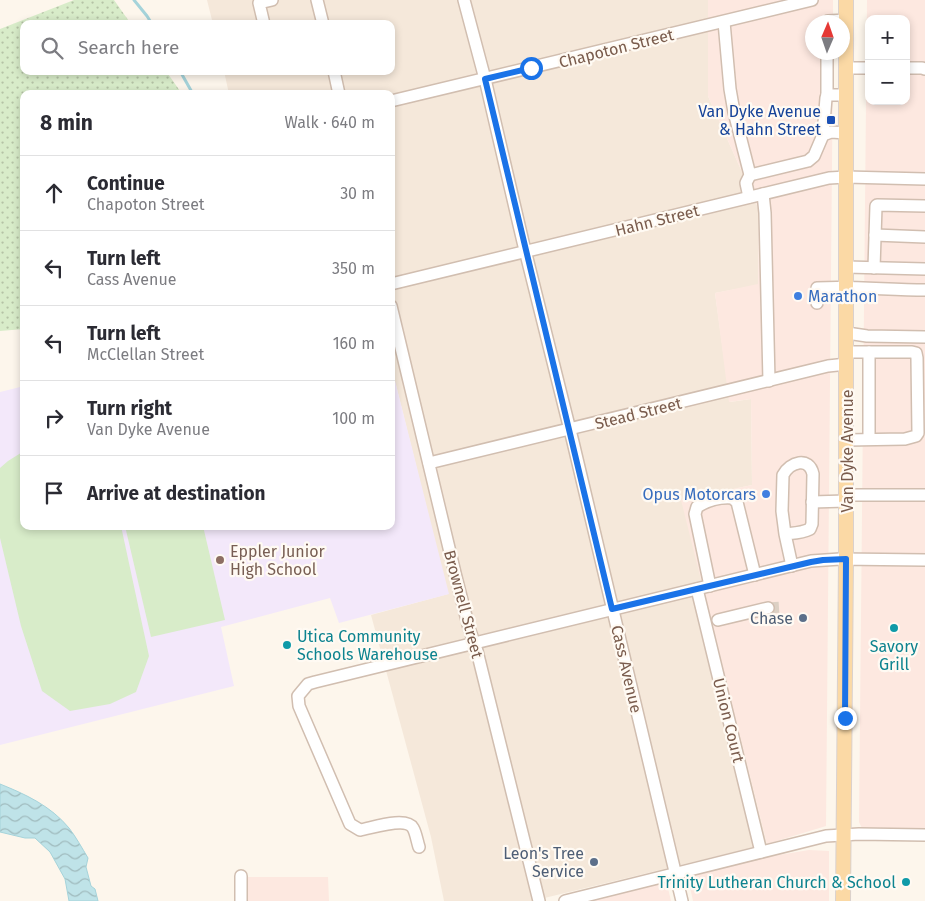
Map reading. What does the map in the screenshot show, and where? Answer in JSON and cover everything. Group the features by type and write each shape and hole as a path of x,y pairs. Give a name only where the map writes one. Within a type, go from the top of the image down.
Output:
{"main road":[{"name":"Van Dyke Avenue","path":"846,0 846,15"},
{"name":"Van Dyke Avenue","path":"843,901 847,440 846,60"}],"street":[{"path":"263,20 259,3 272,0"},
{"path":"317,0 322,20"},
{"name":"Cass Avenue","path":"464,0 485,79 682,901"},
{"name":"Chapoton Street","path":"395,100 812,0"},
{"path":"724,22 730,89 750,175 746,183 749,197"},
{"path":"750,175 808,161 814,156 823,135 827,95 827,60"},
{"path":"846,68 865,68"},
{"path":"910,68 925,69"},
{"path":"335,75 339,90"},
{"path":"827,95 846,94"},
{"path":"823,135 831,132 846,133"},
{"name":"Hahn Street","path":"395,283 824,180 846,177 925,179"},
{"path":"763,194 769,380"},
{"path":"874,268 875,208 877,205 925,206"},
{"path":"875,235 925,237"},
{"path":"846,267 925,269"},
{"path":"817,303 817,288 846,287 925,290"},
{"name":"Brownell Street","path":"395,323 456,579 474,642 539,901"},
{"path":"846,333 867,336 925,337"},
{"path":"847,440 870,439 869,352"},
{"name":"Stead Street","path":"429,463 828,366 869,352 916,353 918,358 918,432 916,436 905,439 870,439"},
{"path":"785,534 802,532 810,529 812,524 813,474 809,465 803,463 790,465 783,474 782,511 785,534 792,566"},
{"path":"812,502 846,498 925,495"},
{"path":"710,586 695,514 697,507 717,498 732,498 737,502 755,575"},
{"path":"419,847 412,827 408,824 400,822 360,830 350,824 299,706 298,696 308,684 792,566 823,560 925,560"},
{"name":"Union Court","path":"697,589 761,852"},
{"path":"718,620 768,608"},
{"path":"565,901 826,836 925,834"},
{"path":"241,876 241,901"}],"shaded area":[{"path":"207,0 708,0 708,96 759,210 758,285 715,293 730,402 751,399 752,485 682,500 767,844 532,901 444,901 431,837 371,615 448,594 395,381 395,90 228,90 225,75 395,75 395,20 212,20"},
{"path":"708,0 833,0 833,15 805,15 805,60 833,60 826,826 767,844 681,500 752,485 751,399 729,402 715,293 758,284 759,210 708,96"},
{"path":"867,0 925,0 925,835 866,836 859,822 866,105 910,105 910,15 867,15"},
{"name":"Eppler Junior High School","path":"395,381 449,594 339,623 330,598 221,627 234,686 0,745 0,392 20,387 20,530 395,530"},
{"path":"809,850 829,851 829,901 693,901 688,878 755,859"},
{"path":"246,877 328,877 329,901 247,901"},
{"path":"666,880 671,901 589,901"}],"green space":[{"path":"74,0 114,0 128,20 23,20"},
{"path":"20,21 20,75 169,75 179,90 20,90 20,329 0,331 0,29"},
{"path":"20,454 20,530 122,530 149,656 136,692 110,704 70,711 42,691 21,626 0,538 0,468"},
{"path":"126,530 204,530 225,620 151,637"}],"water":[{"path":"0,784 46,807 69,828 88,858 86,867 91,886 95,889 98,901 69,901 65,879 50,852 35,838 25,838 0,832"}],"waterway":[{"path":"134,0 150,20"},
{"path":"182,75 191,90"}],"tunnel":[{"path":"768,608 783,607"}],"place":[{"name":"Van Dyke Avenue & Hahn Street","path":"831,120"},
{"name":"Marathon","path":"798,296"},
{"name":"Opus Motorcars","path":"766,494"},
{"name":"Eppler Junior High School","path":"220,560"},
{"name":"Chase","path":"803,618"},
{"name":"Savory Grill","path":"894,628"},
{"name":"Utica Community Schools Warehouse","path":"287,645"},
{"name":"Leon's Tree Service","path":"594,862"},
{"name":"Trinity Lutheran Church & School","path":"906,882"}],"route":[{"path":"531,68 485,79 612,609 811,562 846,559 845,718"}]}
